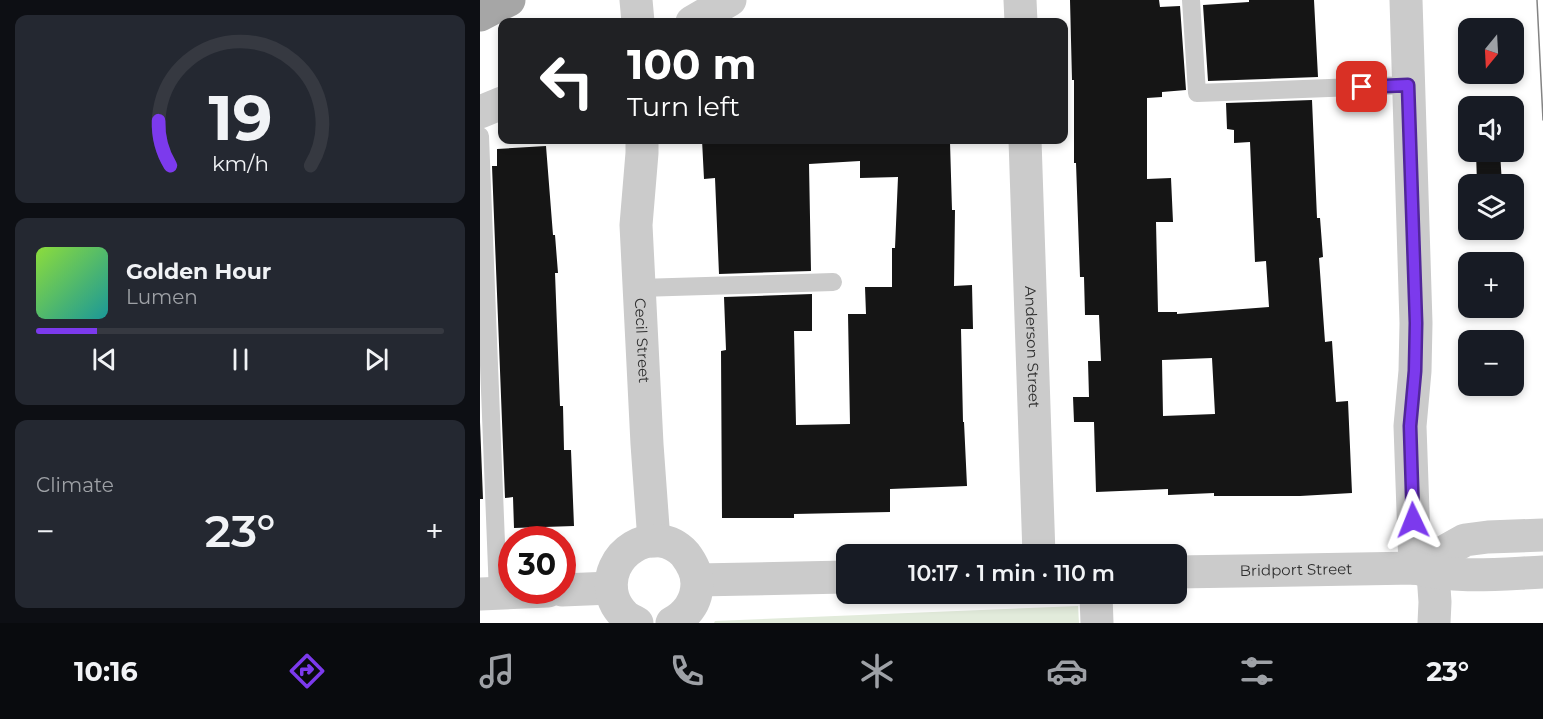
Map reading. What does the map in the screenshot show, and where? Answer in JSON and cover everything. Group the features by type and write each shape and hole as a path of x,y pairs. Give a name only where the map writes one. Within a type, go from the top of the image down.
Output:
{"main road":[{"path":"480,15 509,0"}],"street":[{"path":"636,0 638,18"},
{"path":"699,18 730,0"},
{"path":"1020,0 1021,18"},
{"path":"1406,0 1416,323 1410,426 1426,566 1435,614 1434,623"},
{"path":"480,112 498,105"},
{"name":"Cecil Street","path":"642,144 636,225 654,541"},
{"name":"Anderson Street","path":"1025,144 1039,544"},
{"name":"Bridport Street","path":"1426,566 1465,540 1543,535"},
{"path":"637,623 624,615 615,602 611,588 615,565 622,555 634,545 654,541 669,543 680,550 690,561 698,580 691,607 682,618 672,623"},
{"name":"Bridport Street","path":"1187,572 1426,566 1463,575 1543,572"},
{"path":"698,580 836,577"},
{"path":"576,589 611,588"},
{"path":"1096,604 1097,623"}],"lane":[{"path":"1191,0 1197,93 1408,85"},
{"path":"480,136 489,594"},
{"path":"639,288 833,282"}],"green space":[{"path":"1078,606 1079,623 714,623 715,621"}],"building":[{"path":"1070,0 1159,0 1160,7 1180,6 1186,90 1162,92 1162,97 1147,98 1147,179 1171,178 1173,222 1156,222 1158,312 1177,312 1177,314 1269,307 1266,261 1255,262 1250,142 1234,143 1234,130 1227,129 1226,103 1312,100 1317,218 1320,218 1323,257 1319,258 1325,342 1332,341 1336,402 1348,401 1352,493 1300,496 1214,496 1214,493 1168,495 1168,489 1096,492 1094,422 1074,422 1073,397 1089,397 1088,361 1101,361 1099,315 1085,315 1084,277 1080,277 1076,163 1074,163 1074,80 1072,80","holes":["1212,358 1215,414 1163,416 1162,360"]},
{"path":"1249,0 1314,0 1318,77 1208,81 1203,5 1249,2"},
{"path":"702,144 950,144 952,210 955,210 954,286 972,285 973,329 961,329 967,486 890,489 890,512 794,514 794,518 722,518 721,351 726,350 724,297 812,294 812,331 794,331 796,425 850,424 848,314 866,314 865,287 892,287 892,248 895,248 898,177 860,178 860,161 809,164 811,271 719,274 715,178 704,179"},
{"path":"546,146 558,273 555,273 560,406 563,406 564,450 571,450 574,526 514,526 513,497 505,498 492,166 497,166 497,149"},
{"path":"1476,162 1501,162 1501,174 1477,174"},
{"path":"480,422 483,499 480,499"}],"tram line":[{"path":"1537,0 1543,120"}],"route":[{"path":"1362,87 1408,85 1416,323 1410,426 1413,520"}]}
